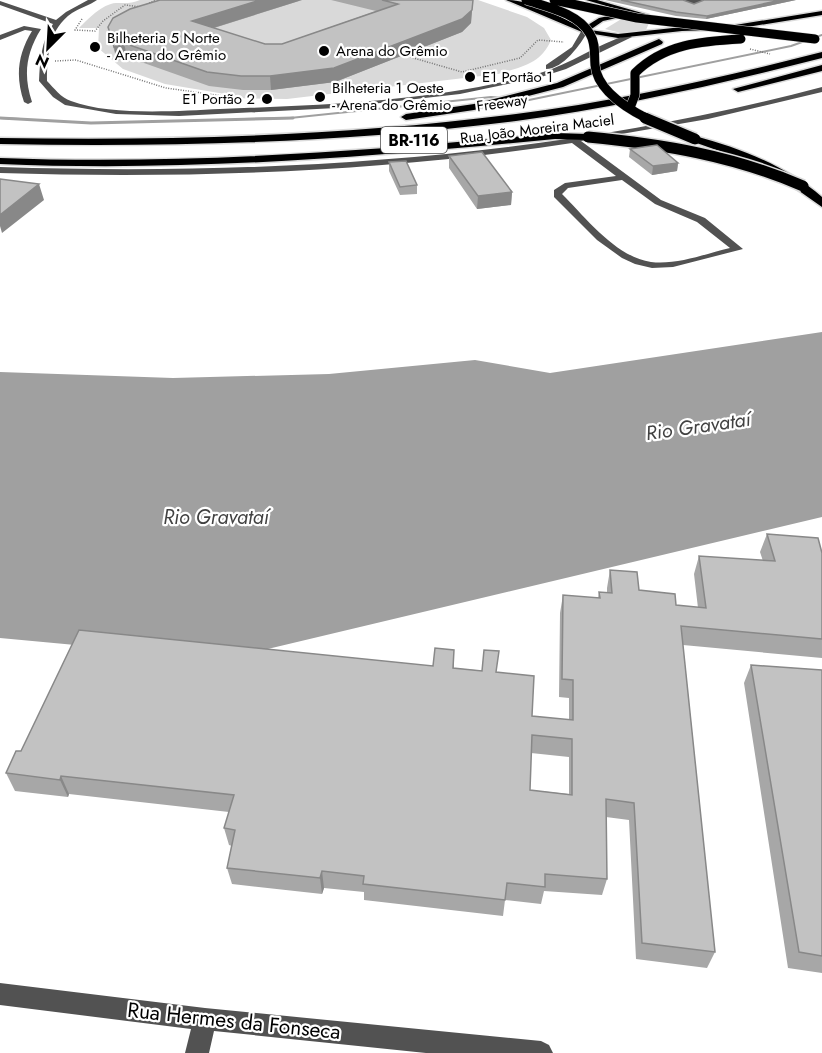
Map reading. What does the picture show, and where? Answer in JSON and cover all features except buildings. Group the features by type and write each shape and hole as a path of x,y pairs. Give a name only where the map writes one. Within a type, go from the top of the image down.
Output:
{"highway":[{"path":"526,0 568,16 583,26 594,42 594,65 598,75 615,97 630,108 669,129 771,167 802,186 822,203"},
{"path":"554,0 646,19 822,39"},
{"path":"90,143 147,136 393,119 474,106 560,85 669,40 714,34 775,34"},
{"path":"630,108 635,95 635,73 651,58 668,50 720,40 822,39"},
{"name":"Freeway","path":"0,141 90,143 232,141 322,136 496,120 659,94 723,81 822,55"},
{"path":"728,91 822,68"},
{"name":"Freeway","path":"0,151 184,152 386,142 489,133 652,107"},
{"path":"0,161 110,166 180,165 358,155 555,136 588,137 694,150 766,170 802,186"}],"main road":[{"path":"509,0 585,31 628,37 651,32 770,23 822,13"},
{"path":"569,0 682,21 720,22 813,6"},
{"path":"594,0 646,15 658,22 656,30 651,32"},
{"path":"561,21 602,19 622,14 646,15"},
{"path":"585,31 602,19"}],"street":[{"path":"42,91 43,53 51,31 60,20 75,9 94,0"},
{"path":"680,0 693,3 707,0"},
{"path":"1,2 25,12 60,20"},
{"path":"25,12 75,9"},
{"path":"0,38 24,28 37,29 22,57 24,92 28,102"},
{"path":"519,80 555,64 579,43 585,31"},
{"path":"24,92 42,91 66,102 95,109 153,114 290,109 402,99 519,80 562,69 606,45 628,37"},
{"name":"Rua João Moreira Maciel","path":"0,170 53,172 279,168 482,152 608,136 778,102 822,89"},
{"path":"574,140 658,202 701,220 738,249 667,264 650,265 618,252 557,195 559,190 566,186 624,177"},
{"name":"Rua Hermes da Fonseca","path":"0,994 205,1019 541,1053"},
{"path":"197,1053 205,1019"}],"path":[{"path":"60,20 84,17 75,30 95,31 103,21 125,5 140,7 156,0"},
{"path":"403,55 462,72 520,58 538,40 579,43"},
{"path":"758,51 768,54"},
{"path":"43,62 76,60 166,88 223,96"}],"shaded area":[{"name":"Arena do Grêmio","path":"140,0 478,0 527,17 544,28 551,40 547,48 536,59 498,74 287,99 220,98 225,94 165,84 123,69 98,48 99,28 79,28 106,6"},
{"path":"623,18 649,23 646,30 625,34 605,29"}],"water":[{"name":"Rio Gravataí","path":"822,332 822,517 226,659 0,638 0,372 173,378 329,374 475,360 550,373"}],"waterway":[{"path":"244,119 290,118 491,97 529,100 791,46 822,35"},
{"path":"21,119 0,118 91,123 293,118"}],"place":[{"name":"Bilheteria 5 Norte - Arena do Grêmio","path":"95,47"},
{"name":"Arena do Grêmio","path":"324,51"},
{"name":"E1 Portão 1","path":"470,77"},
{"name":"Bilheteria 1 Oeste - Arena do Grêmio","path":"320,97"},
{"name":"E1 Portão 2","path":"267,99"}]}
